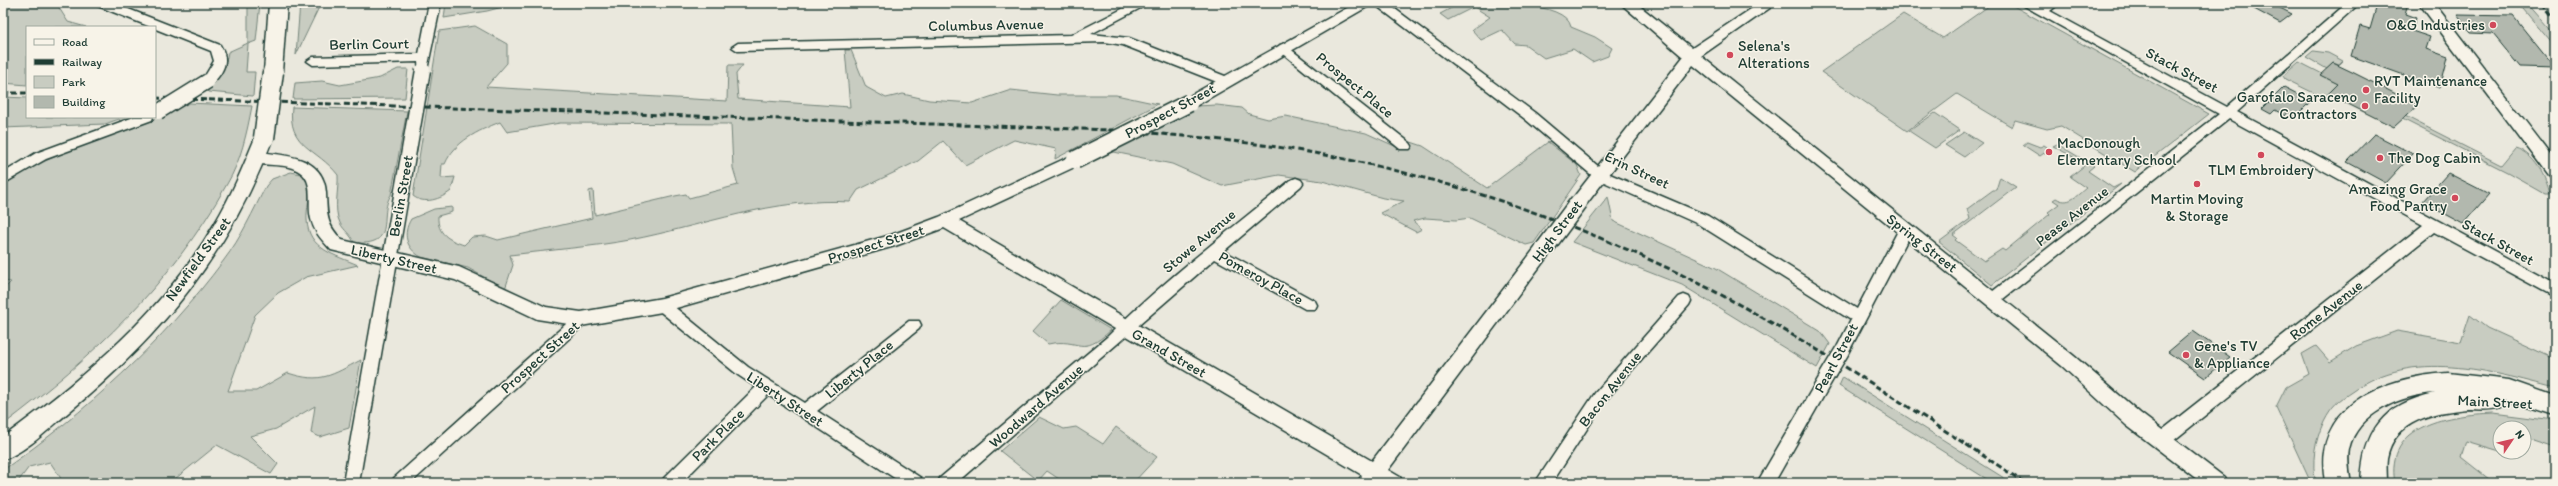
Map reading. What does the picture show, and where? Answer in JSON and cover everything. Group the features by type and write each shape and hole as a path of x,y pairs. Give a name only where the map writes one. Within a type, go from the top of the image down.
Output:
{"highway":[{"name":"Main Street","path":"2338,483 2336,451 2344,431 2365,406 2392,392 2427,384 2465,384 2513,391 2551,405"},
{"name":"Main Street","path":"2374,483 2374,459 2378,444 2389,428 2409,412 2436,402 2464,399 2551,405"}],"main road":[{"name":"Newfield Street","path":"3,450 89,381 167,303 219,235 241,197 264,138 273,72 278,3"}],"street":[{"path":"102,3 216,48 220,63 216,72 208,81 156,112"},
{"name":"Berlin Street","path":"351,483 436,3"},
{"path":"1072,39 1144,3"},
{"name":"Prospect Street","path":"400,483 581,319 662,305 888,242 945,221 1075,160 1189,103 1284,48 1367,3"},
{"name":"Erin Street","path":"1379,3 1530,116 1600,174 1703,220 1858,317"},
{"name":"Spring Street","path":"1627,3 2068,361 2128,415 2217,483"},
{"name":"High Street","path":"1371,478 1600,174 1692,57 1770,3"},
{"name":"Stack Street","path":"2025,3 2555,292"},
{"path":"2041,12 2054,3"},
{"name":"Pease Avenue","path":"1993,300 2220,120 2227,112 2354,3"},
{"path":"2426,3 2555,172"},
{"name":"Columbus Avenue","path":"738,47 1105,38 1124,41 1226,81"},
{"name":"Prospect Place","path":"1284,48 1405,146"},
{"name":"Berlin Court","path":"312,61 424,64"},
{"path":"3,179 41,156 142,118"},
{"name":"Liberty Street","path":"257,158 289,160 301,164 310,170 317,179 319,218 321,229 327,239 352,250 459,274 543,314 581,319"},
{"name":"Stowe Avenue","path":"1125,327 1296,183"},
{"name":"Grand Street","path":"945,221 1125,327 1371,478 1393,483"},
{"name":"Rome Avenue","path":"2162,440 2433,225"},
{"name":"Pearl Street","path":"1766,483 1842,351 1858,317 1906,231"},
{"name":"Pomeroy Place","path":"1213,252 1310,305"},
{"name":"Bacon Avenue","path":"1543,483 1600,397 1684,301"},
{"name":"Liberty Street","path":"662,305 766,387 915,483"},
{"name":"Liberty Place","path":"805,412 914,325"},
{"name":"Woodward Avenue","path":"946,483 1125,327"},
{"name":"Park Place","path":"670,483 766,387"}],"green space":[{"path":"3,3 56,3 68,22 82,26 26,26 26,85 3,83"},
{"path":"248,3 260,3 256,41 248,44 246,72 255,72 253,96 208,92 206,88 225,67 228,52 248,43"},
{"path":"300,3 321,3 296,55"},
{"path":"446,3 518,3 487,11 444,18"},
{"path":"1461,3 1505,3 1540,8 1555,12 1566,18 1571,27 1595,37 1612,48 1608,56 1592,62 1573,49 1544,58 1526,45 1515,44 1502,30 1481,40 1472,30 1490,17 1474,7 1448,20 1440,14"},
{"path":"1993,3 2008,3 2209,114 2135,172 2061,126 2047,129 2015,120 2012,127 1957,94 1907,131 1821,72 1903,14 1943,38"},
{"path":"2518,3 2527,3 2555,35 2555,47"},
{"path":"475,26 507,44 507,63 486,87 727,101 728,65 743,65 736,74 738,99 850,107 845,50 851,50 866,87 886,98 903,94 929,100 972,103 1011,90 1057,95 1116,95 1158,104 1055,159 1056,149 1014,140 965,165 943,141 918,161 858,190 850,202 794,204 767,208 630,240 585,247 510,255 513,265 505,289 468,268 421,257 412,249 407,240 406,235 411,219 434,209 452,207 452,212 438,216 438,222 442,232 445,235 453,241 464,245 472,237 486,236 498,240 592,218 589,191 593,190 595,215 686,194 689,198 738,185 733,168 731,124 560,123 507,132 500,122 476,133 461,143 449,156 445,164 442,164 441,178 455,177 451,191 432,200 417,199 413,196 439,31"},
{"path":"2313,51 2328,53 2343,61 2339,65 2333,63 2327,69 2306,57"},
{"path":"2299,62 2501,165 2515,148 2522,151 2538,166 2546,180 2550,194 2546,194 2509,173 2337,86 2326,96 2320,96 2285,79 2283,76"},
{"path":"398,69 408,69 405,98 293,99 295,83 322,81 340,85 380,78"},
{"path":"3,97 26,98 26,118 134,118 121,123 119,119 105,124 3,128"},
{"path":"189,103 252,106 246,136 232,175 205,220 181,254 128,316 68,373 3,425 3,290 11,282 3,281 3,262 6,259 3,253 3,185 47,160 166,114"},
{"path":"1217,105 1242,108 1249,114 1268,119 1286,116 1366,133 1399,148 1411,142 1423,146 1487,188 1548,142 1577,165 1581,175 1534,243 1526,245 1470,218 1456,220 1425,218 1413,221 1422,229 1416,232 1380,213 1404,201 1383,198 1322,181 1279,175 1222,186 1172,164 1109,151 1196,106"},
{"path":"292,107 407,111 391,195 387,203 384,228 382,235 377,240 368,243 354,243 340,223 337,212 338,175 299,139 294,131"},
{"path":"1935,113 1960,130 1935,148 1909,131"},
{"path":"1964,132 1982,143 1964,157 1945,145"},
{"path":"2027,142 2040,147 2044,145 2050,149 2040,156 2023,145"},
{"path":"2057,144 2094,166 2088,171 2113,188 2121,184 1992,285 1939,242 1970,219 1967,209 1993,190 1996,190 2000,177 2016,187 1953,235 1957,238 1955,240 1984,261 2002,249 2005,251 2050,214 2048,212 2059,204 2053,200 2056,198 2065,201 2072,199 2079,194 2086,188 2070,177 2084,166 2076,161 2077,159 2053,146"},
{"path":"291,172 301,174 309,183 307,220 312,238 324,250 358,265 306,277 278,293 255,315 228,391 256,391 288,373 310,378 318,378 334,374 361,360 349,428 320,437 311,433 315,406 276,429 250,436 278,464 271,474 217,445 170,483 64,483 50,462 29,467 17,483 3,483 3,470 34,448 93,400 122,374 175,319 230,252 266,186 272,179"},
{"path":"1608,197 1613,221 1716,268 1820,331 1830,344 1817,368 1682,285 1572,242"},
{"path":"1061,300 1111,330 1101,339 1086,345 1067,343 1048,344 1033,331"},
{"path":"2470,315 2487,328 2555,359 2555,388 2504,375 2452,367 2426,367 2400,370 2376,378 2339,401 2327,416 2316,444 2314,467 2316,483 2311,483 2276,407 2286,387 2309,374 2302,354 2316,346 2330,362 2356,346 2397,331 2461,342"},
{"path":"1843,377 2012,483 1993,483 1839,386"},
{"path":"2493,413 2555,421 2555,448 2532,440 2532,420 2492,420 2492,449 2466,441 2461,457 2494,483 2395,483 2394,463 2400,447 2410,435 2424,426 2441,420 2476,414"},
{"path":"1039,417 1064,429 1076,427 1103,444 1116,427 1157,457 1133,483 1129,483 1119,477 1112,483 1065,483 1047,471 1038,481 1000,451"}],"building":[{"path":"2243,3 2270,3 2292,14 2280,23"},
{"path":"2386,3 2408,3 2405,14 2416,18 2412,31 2430,37 2426,49 2448,57 2440,88 2351,56 2360,26 2370,29 2377,5 2384,7"},
{"path":"2457,15 2513,16 2555,68 2520,67 2493,34 2471,33"},
{"path":"2333,63 2418,105 2394,127 2328,94 2338,84 2320,75"},
{"path":"2284,87 2311,101 2296,116 2288,112 2285,116 2275,110 2271,114 2262,109"},
{"name":"The Dog Cabin","path":"2374,134 2413,154 2386,183 2347,162"},
{"name":"Amazing Grace Food Pantry","path":"2448,173 2489,194 2463,224 2422,202"},
{"name":"Gene's TV & Appliance","path":"2193,331 2230,357 2205,378 2168,352"}],"railway":[{"path":"2542,3 2555,19"},
{"path":"3,93 26,93"},
{"path":"156,98 1110,130 1187,136 1263,145 1365,163 1467,190 1517,206 1615,244 1663,266 1710,289 1791,334 1870,382 2025,483"}],"place":[{"name":"O&G Industries","path":"2493,25"},
{"name":"Selena's Alterations","path":"1730,55"},
{"name":"RVT Maintenance Facility","path":"2366,90"},
{"name":"Garofalo Saraceno Contractors","path":"2365,106"},
{"name":"MacDonough Elementary School","path":"2049,152"},
{"name":"TLM Embroidery","path":"2261,155"},
{"name":"The Dog Cabin","path":"2380,158"},
{"name":"Martin Moving & Storage","path":"2197,184"},
{"name":"Amazing Grace Food Pantry","path":"2455,198"},
{"name":"Gene's TV & Appliance","path":"2186,355"}]}
